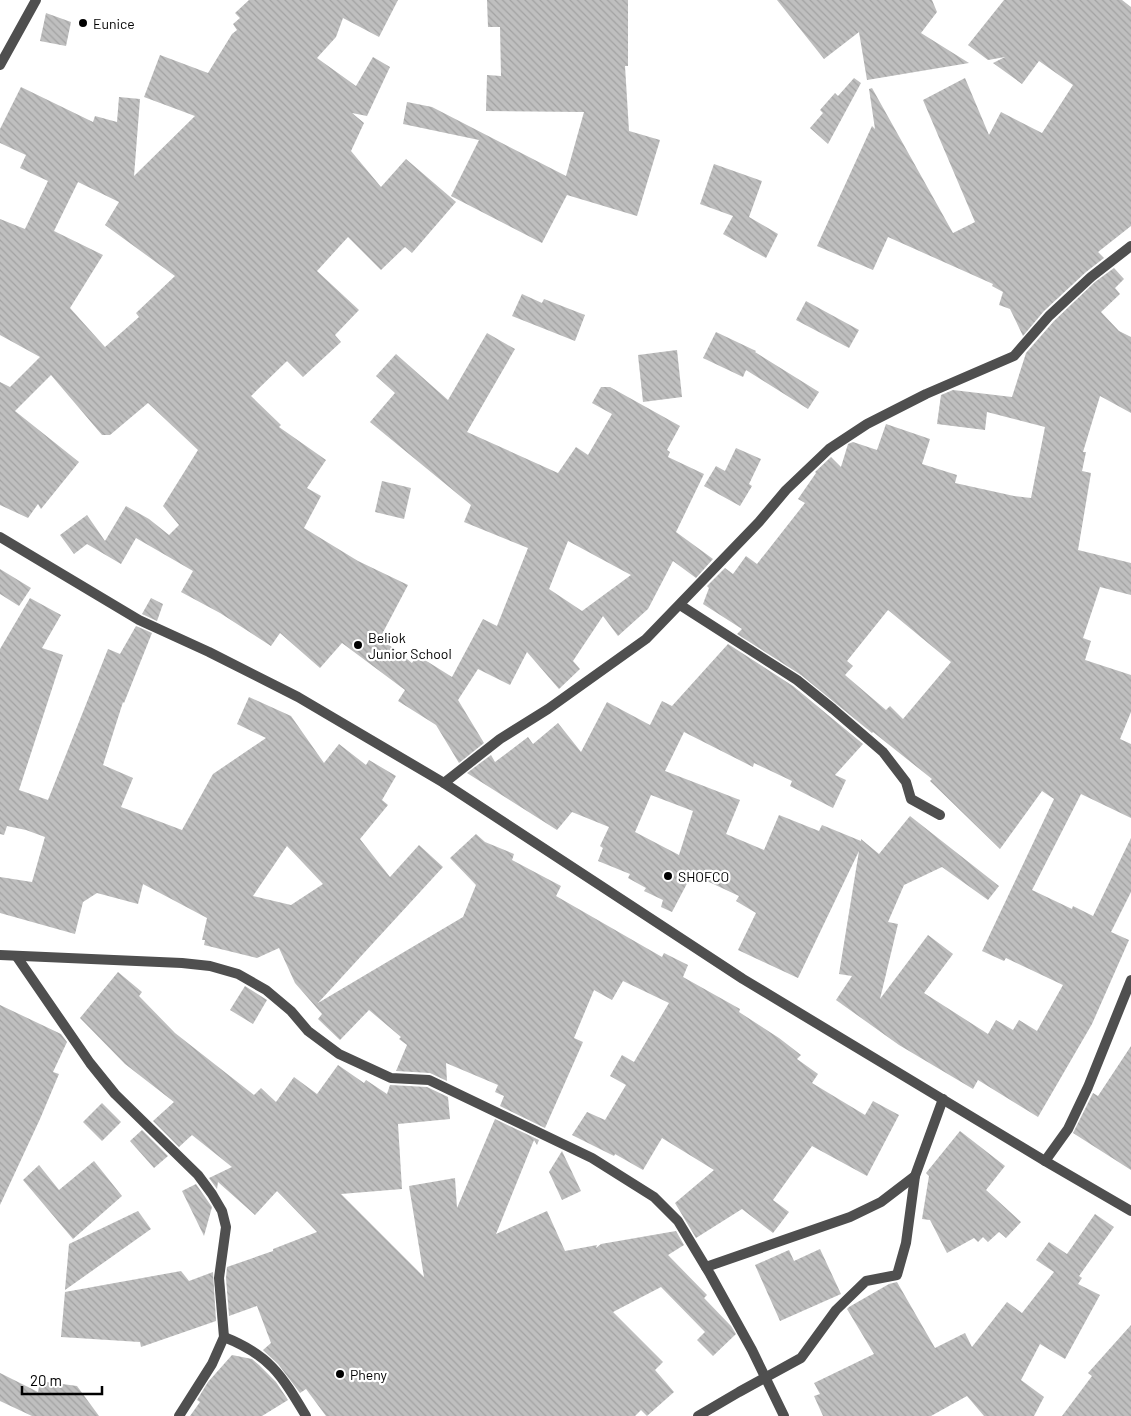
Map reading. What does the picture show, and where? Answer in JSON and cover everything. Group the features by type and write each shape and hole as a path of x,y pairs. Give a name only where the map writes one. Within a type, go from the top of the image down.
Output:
{"street":[{"path":"0,65 36,0"},
{"path":"444,783 500,739 548,709 646,639 759,522 786,490 829,449 867,424 918,398 1014,356 1049,316 1091,277 1131,246"},
{"path":"0,537 130,615 298,696 444,783 743,980 1131,1211"},
{"path":"680,605 797,680 833,709 883,752 906,782 911,799 940,815"},
{"path":"0,955 182,963 210,966 238,974 266,990 291,1011 308,1031 338,1054 390,1078 429,1080 592,1158 654,1197 678,1221 752,1350 784,1416"},
{"path":"17,957 90,1063 115,1094 198,1175 222,1211 226,1227 219,1278 224,1337 212,1364 179,1416"},
{"path":"1045,1161 1068,1129 1088,1088 1131,980"},
{"path":"698,1416 801,1358 836,1310 866,1282 896,1275 906,1243 915,1176 943,1099"},
{"path":"706,1267 850,1217 881,1202 915,1176"},
{"path":"224,1337 253,1350 268,1361 283,1379 306,1416"}],"building":[{"path":"249,0 398,0 379,37 343,18 336,37 317,58 356,86 373,57 390,67 367,116 352,113 364,123 351,151 381,187 406,159 456,202 412,253 405,247 381,270 348,237 317,271 359,310 335,335 341,342 303,377 287,361 251,396 281,425 279,427 326,460 307,488 321,496 304,528 358,561 408,585 380,638 412,663 417,655 452,677 483,619 497,626 528,548 464,522 471,505 370,422 395,393 376,376 396,354 448,400 487,333 515,349 467,432 558,473 576,447 588,455 612,414 592,403 601,387 610,387 680,426 667,450 670,452 668,457 704,474 676,532 713,559 696,578 673,561 648,609 618,636 603,616 573,661 580,669 559,689 527,652 510,685 478,669 458,700 484,743 459,763 436,725 398,701 405,690 342,643 320,668 280,633 271,646 220,613 181,592 193,571 136,538 121,564 87,544 74,554 60,535 87,515 105,541 126,506 149,519 169,535 179,525 163,506 198,450 148,403 110,435 102,435 51,375 15,411 79,462 41,509 38,504 28,518 0,505 0,382 10,387 40,357 0,335 0,219 25,229 48,181 20,168 26,155 0,143 0,129 21,87 93,122 95,116 117,122 119,97 140,99 134,176 195,116 144,97 160,55 208,73 232,34 237,30 233,24 240,18 235,13","holes":["78,182 119,202 105,225 175,276 136,313 139,317 105,347 70,308 103,255 54,231","568,541 631,575 582,611 549,589"]},
{"path":"487,0 628,0 628,66 625,66 629,131 660,140 637,216 567,195 542,243 451,196 479,140 403,124 407,102 432,107 566,176 584,112 486,111 487,75 501,76 500,27 488,27"},
{"path":"777,0 932,0 937,12 921,33 969,63 867,80 859,32 824,59"},
{"path":"1004,0 1122,0 1131,7 1131,226 1098,252 1104,258 1044,311 1023,336 1010,309 999,305 1003,292 992,286 993,284 888,237 873,270 817,246 872,126 875,129 869,89 872,88 953,233 975,222 923,100 965,78 989,135 1001,112 1042,133 1073,85 1039,61 1022,84 993,63 1005,57 988,60 968,45"},
{"path":"46,13 71,22 66,46 40,41"},
{"path":"854,78 861,83 828,144 810,128 823,113 820,110 835,93 838,96"},
{"path":"714,164 762,181 749,217 778,234 766,258 723,234 733,216 700,204"},
{"path":"1114,268 1124,279 1115,288 1120,294 1101,312 1119,331 1131,337 1131,413 1100,396 1083,452 1086,452 1082,471 1091,473 1078,550 1131,563 1131,595 1100,587 1083,638 1091,641 1085,660 1131,675 1131,712 1120,739 1131,744 1131,818 1081,794 1032,890 1072,909 1073,906 1093,916 1131,838 1131,892 1111,932 1129,940 1092,1024 1038,1117 978,1080 973,1089 899,1045 836,1000 852,976 839,974 859,851 798,978 738,950 756,913 736,901 739,896 692,874 672,912 661,907 663,900 644,891 646,888 628,878 630,874 598,861 603,848 600,846 609,827 572,812 557,830 467,773 491,755 495,762 528,737 533,744 558,723 581,752 607,702 650,725 662,701 672,706 728,644 793,686 863,744 835,775 846,780 833,808 790,786 792,781 754,763 753,767 684,732 665,771 740,800 726,834 764,850 779,815 819,831 822,825 861,841 861,839 879,854 910,816 999,886 988,900 942,867 904,885 888,922 898,924 880,999 928,935 953,954 924,993 988,1034 996,1020 1013,1030 1019,1020 1037,1031 1063,985 1006,958 1004,961 982,951 1054,799 1042,791 1000,849 930,781 932,779 801,675 737,634 742,629 703,604 709,588 707,586 725,568 733,574 746,556 757,564 805,503 798,499 815,472 831,457 841,467 848,444 853,442 877,450 886,424 930,439 922,464 957,475 955,483 1031,498 1045,427 987,412 985,430 937,424 941,395 953,390 1012,397 1026,353 1054,321 1095,282","holes":["888,610 951,662 903,719 890,706 886,710 845,675 853,666 847,661","651,795 693,811 679,855 635,832"]},
{"path":"522,294 542,303 544,299 585,315 575,341 512,316"},
{"path":"806,301 859,330 849,348 796,320"},
{"path":"716,332 756,351 819,392 808,409 746,370 743,377 703,358"},
{"path":"677,350 682,397 643,402 638,355"},
{"path":"736,448 761,459 749,484 752,486 740,506 704,486 716,466 725,471"},
{"path":"382,481 411,488 404,519 375,512"},
{"path":"0,569 31,588 19,606 0,594"},
{"path":"30,598 61,615 42,648 63,655 19,790 48,800 108,649 120,654 136,626 152,633 123,702 103,765 133,778 121,807 182,830 213,774 266,738 237,724 249,697 291,716 324,763 339,744 366,765 369,760 396,776 382,800 388,805 360,839 390,877 419,845 443,867 318,1003 463,917 476,885 450,858 476,834 485,842 514,854 512,860 561,886 556,896 662,957 664,953 688,965 683,977 740,1009 739,1012 801,1055 797,1059 818,1074 812,1083 865,1115 873,1101 899,1115 867,1176 812,1146 773,1200 789,1212 773,1233 742,1209 696,1238 675,1203 714,1170 662,1138 643,1170 615,1154 614,1156 572,1135 587,1112 605,1120 626,1085 610,1076 622,1055 634,1062 669,1003 623,981 612,1000 594,990 574,1038 583,1042 545,1128 500,1106 504,1096 495,1092 498,1085 446,1063 447,1081 430,1073 396,1071 407,1045 399,1039 401,1037 369,1010 340,1040 318,1019 322,1014 295,983 279,948 257,958 204,945 205,940 202,940 207,918 143,884 138,904 97,893 83,902 75,934 0,913 0,877 32,882 45,837 7,826 4,835 0,834 0,649","holes":["287,846 323,884 291,905 253,896"]},
{"path":"151,598 163,604 157,621 142,614"},
{"path":"118,972 142,992 139,996 175,1033 254,1095 261,1088 276,1102 294,1077 317,1094 338,1065 364,1083 366,1080 387,1094 390,1085 427,1087 448,1097 450,1119 398,1124 402,1189 341,1194 424,1277 409,1186 455,1178 457,1208 495,1119 539,1140 537,1145 534,1140 496,1234 547,1211 565,1251 597,1245 596,1248 601,1244 676,1231 684,1245 668,1255 707,1295 704,1298 731,1326 736,1334 713,1356 697,1340 705,1332 661,1287 613,1312 663,1362 655,1370 674,1392 647,1416 641,1410 635,1416 326,1416 306,1389 300,1393 278,1364 263,1350 271,1343 257,1306 229,1316 226,1278 227,1267 273,1251 273,1249 317,1232 277,1191 255,1215 218,1182 217,1189 209,1178 232,1167 192,1135 179,1147 153,1121 174,1102 125,1064 80,1018"},
{"path":"245,986 267,1000 253,1024 230,1010"},
{"path":"0,1005 61,1034 67,1042 53,1072 59,1074 0,1205"},
{"path":"1131,1046 1131,1170 1073,1133 1093,1093 1098,1096"},
{"path":"102,1103 121,1122 102,1141 83,1122"},
{"path":"142,1130 168,1156 154,1168 130,1141"},
{"path":"960,1131 1005,1166 986,1190 1021,1222 1006,1238 999,1232 988,1242 983,1237 978,1242 974,1238 947,1253 930,1220 922,1219 929,1176 926,1173"},
{"path":"562,1151 581,1191 562,1200 549,1172"},
{"path":"94,1161 122,1196 73,1239 23,1180 39,1165 59,1190"},
{"path":"196,1184 212,1207 204,1236 182,1191"},
{"path":"138,1211 151,1229 65,1290 69,1244"},
{"path":"1095,1214 1114,1227 1079,1276 1082,1278 1078,1284 1100,1295 1065,1359 1040,1344 1021,1380 1044,1397 1034,1416 984,1416 967,1396 931,1416 823,1416 814,1396 820,1394 814,1383 874,1354 847,1309 849,1307 889,1284 897,1282 935,1348 965,1333 972,1347 1007,1302 1022,1313 1054,1272 1036,1260 1049,1242 1067,1254"},
{"path":"820,1249 841,1294 780,1321 755,1265 789,1250 794,1261"},
{"path":"181,1271 189,1281 213,1272 216,1321 141,1347 140,1342 61,1337 65,1292"},
{"path":"1131,1325 1131,1416 1062,1416 1092,1376 1088,1373"},
{"path":"232,1355 252,1359 276,1382 288,1400 262,1416 190,1416 200,1402 197,1400 208,1382"},
{"path":"0,1373 38,1392 40,1381 77,1386 99,1416 32,1416 0,1401"}],"place":[{"name":"Eunice","path":"83,23"},
{"name":"Beliok Junior School","path":"358,645"},
{"name":"SHOFCO","path":"668,876"},
{"name":"Pheny","path":"340,1374"}]}
